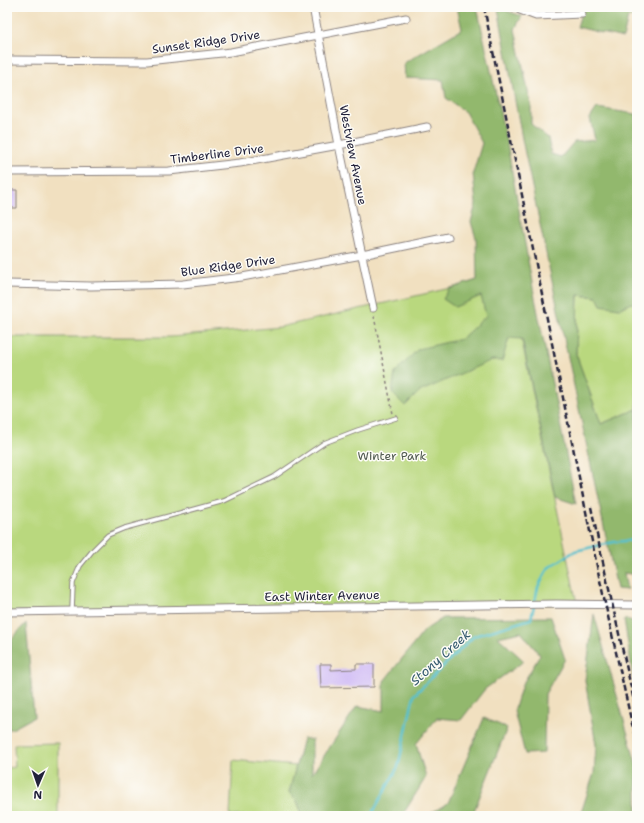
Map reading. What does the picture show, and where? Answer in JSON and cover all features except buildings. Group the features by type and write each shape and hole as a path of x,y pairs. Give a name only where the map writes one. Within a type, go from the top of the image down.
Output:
{"street":[{"name":"Westview Avenue","path":"313,7 339,145 373,308"},
{"path":"512,7 536,16 582,14"},
{"name":"Sunset Ridge Drive","path":"7,60 147,61 231,52 406,18"},
{"name":"Timberline Drive","path":"7,172 169,171 240,163 427,127"},
{"name":"Blue Ridge Drive","path":"7,284 90,286 183,284 242,277 362,255 448,237"},
{"name":"East Winter Avenue","path":"7,612 512,604 637,605"}],"lane":[{"path":"72,611 73,583 80,566 108,535 125,528 224,502 274,477 324,443 396,418"}],"path":[{"path":"373,308 393,414 396,418"}],"green space":[{"path":"457,7 477,7 508,149 533,288 576,504 555,497 522,339 509,338 502,361 492,360 419,392 405,406 392,393 395,373 418,349 461,339 486,316 481,296 455,307 443,299 449,289 477,280 476,238 471,222 476,204 473,173 482,143 465,112 446,98 443,80 405,78 404,63 462,29"},
{"path":"583,7 637,7 637,16 628,17 623,38 577,27"},
{"path":"498,8 522,16 515,29 531,105 531,124 548,138 551,154 561,157 574,142 595,140 590,118 597,108 636,114 637,116 637,301 619,308 601,305 597,297 578,295 576,354 601,424 637,409 637,575 624,573 627,590 617,589 523,144"},
{"name":"Winter Park","path":"507,270 577,604 7,612 7,337 171,337 280,327 459,286"},
{"path":"578,295 597,297 619,308 637,301 637,409 601,424 576,354"},
{"path":"594,614 637,767 637,816 580,816 594,773 596,745 585,680"},
{"path":"551,617 565,659 545,694 544,753 525,754 514,711 522,685 540,655 521,632 498,637 524,661 485,689 461,720 437,718 416,744 426,777 402,816 303,816 297,801 289,793 303,738 312,740 312,774 357,706 384,711 384,681 425,630 443,618"},
{"path":"624,619 637,622 637,691 633,676"},
{"path":"26,623 34,717 12,729 7,729 7,683 9,677 11,640"},
{"path":"484,718 507,728 472,816 430,816 431,813 448,803"},
{"path":"58,743 58,816 7,816 7,768 15,767 14,744"},
{"path":"233,760 296,766 289,793 297,801 303,816 230,816"}],"waterway":[{"name":"Stony Creek","path":"371,816 398,767 414,695 474,636 531,619 538,587 548,568 575,551 614,542 637,539"}],"railway":[{"path":"484,7 599,576 632,724 637,738"},
{"path":"591,507 637,714"}]}
